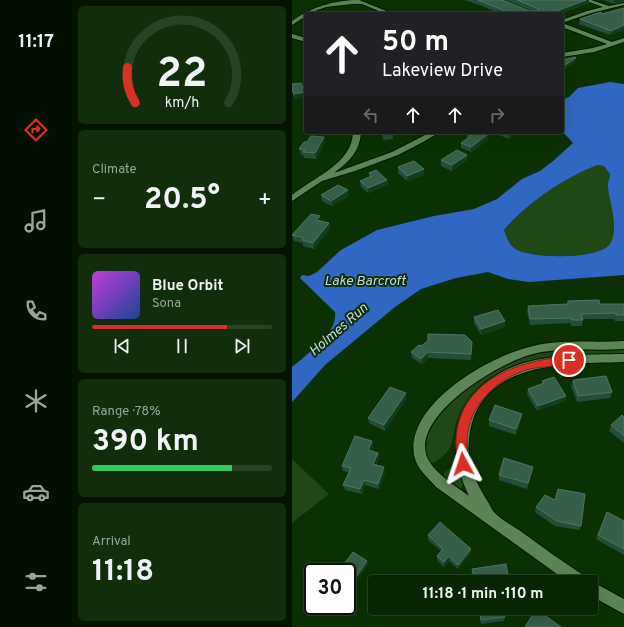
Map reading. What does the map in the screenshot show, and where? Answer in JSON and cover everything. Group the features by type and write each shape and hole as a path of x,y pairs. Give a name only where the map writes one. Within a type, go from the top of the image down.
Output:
{"street":[{"path":"309,12 341,0"},
{"path":"355,0 386,12"},
{"path":"586,0 607,7"},
{"path":"327,4 344,2 362,3"},
{"path":"564,21 607,7 624,4"},
{"path":"292,23 304,15"},
{"path":"564,26 612,44"},
{"path":"292,36 304,39"},
{"path":"564,55 590,51 624,40"},
{"path":"292,199 322,179 354,149 359,139 358,134"},
{"path":"322,179 381,160 432,134"},
{"path":"570,575 546,560 492,519 457,495 432,473 424,464 420,456 418,446 420,436 425,425 442,402 480,374 504,360 518,354 553,347 624,345"},
{"path":"492,519 472,489 465,472 462,455 461,440 464,424 477,398 486,388 511,372 544,362 624,358"},
{"path":"598,592 624,607"}],"green space":[{"path":"598,165 604,166 610,173 608,186 614,233 609,245 602,250 591,253 562,256 547,256 522,252 512,246 504,230 524,210 559,184"},
{"path":"624,348 624,354 578,355 530,361 508,368 488,379 472,394 459,415 450,448 441,458 433,463 426,460 424,433 449,402 490,372 513,360 536,354 558,351"},
{"path":"292,459 329,494 292,523"},
{"path":"450,468 455,470 464,481 461,490 443,477 445,472"}],"water":[{"name":"Lake Barcroft","path":"610,82 624,84 624,275 529,282 508,279 488,272 456,278 421,289 395,307 325,365 292,402 292,367 327,335 335,320 335,312 300,278 302,275 309,276 317,272 341,250 377,230 434,216 474,209 497,199 522,179 540,171 573,143 564,133 564,99 569,97 578,88","holes":["598,165 604,166 610,174 608,186 614,233 609,245 602,250 591,253 562,256 547,256 522,252 512,246 504,230 524,210 547,192 573,176"]}],"building":[{"path":"478,0 502,0 529,11 537,11 539,9 517,0 586,0 553,12 508,12"},
{"path":"624,8 624,25 611,31 580,19 601,12 602,14"},
{"path":"575,57 576,58 564,66 564,60"},
{"path":"301,83 304,92 294,94 292,84"},
{"path":"467,134 488,134 471,147 461,143 471,136"},
{"path":"311,136 324,137 315,153 303,152 305,149 299,149"},
{"path":"457,150 467,155 452,165 441,160"},
{"path":"414,161 424,169 407,176 398,167"},
{"path":"376,170 387,180 368,188 360,181 372,176 369,173"},
{"path":"338,185 348,190 331,201 321,195"},
{"path":"311,214 320,216 316,220 329,223 313,243 302,240 304,238 292,235"},
{"path":"599,300 600,304 624,304 624,315 616,315 616,313 581,314 583,320 572,320 571,318 530,319 528,306 568,304 568,301"},
{"path":"498,310 505,321 481,329 474,317"},
{"path":"428,334 465,335 472,342 471,354 428,352 421,359 411,352 419,345 421,346 428,341"},
{"path":"606,376 612,392 578,396 573,380"},
{"path":"554,377 566,396 538,406 528,389 544,383 542,381"},
{"path":"390,387 406,393 384,425 368,418"},
{"path":"495,405 522,414 516,429 489,420"},
{"path":"622,415 624,417 624,436 611,425"},
{"path":"355,436 372,441 368,450 378,453 373,464 384,467 378,484 364,480 360,489 343,485 351,468 342,466"},
{"path":"504,458 533,467 528,483 499,475"},
{"path":"558,489 585,494 581,526 557,521 536,507 545,495 555,500"},
{"path":"607,512 624,521 624,549 598,535"},
{"path":"440,522 471,549 458,565 449,556 444,562 437,556 443,549 428,535"},
{"path":"353,552 367,561 356,577 356,563 345,563"},
{"path":"506,564 508,575 473,575 472,569"},
{"path":"480,615 505,615 505,617 481,620"},
{"path":"532,615 544,615 561,627 525,627"}],"route":[{"path":"463,464 461,440 464,424 477,398 486,388 497,379 527,366 544,362 569,360"}],"water label":[{"name":"Holmes Run","path":"338,329"}]}
